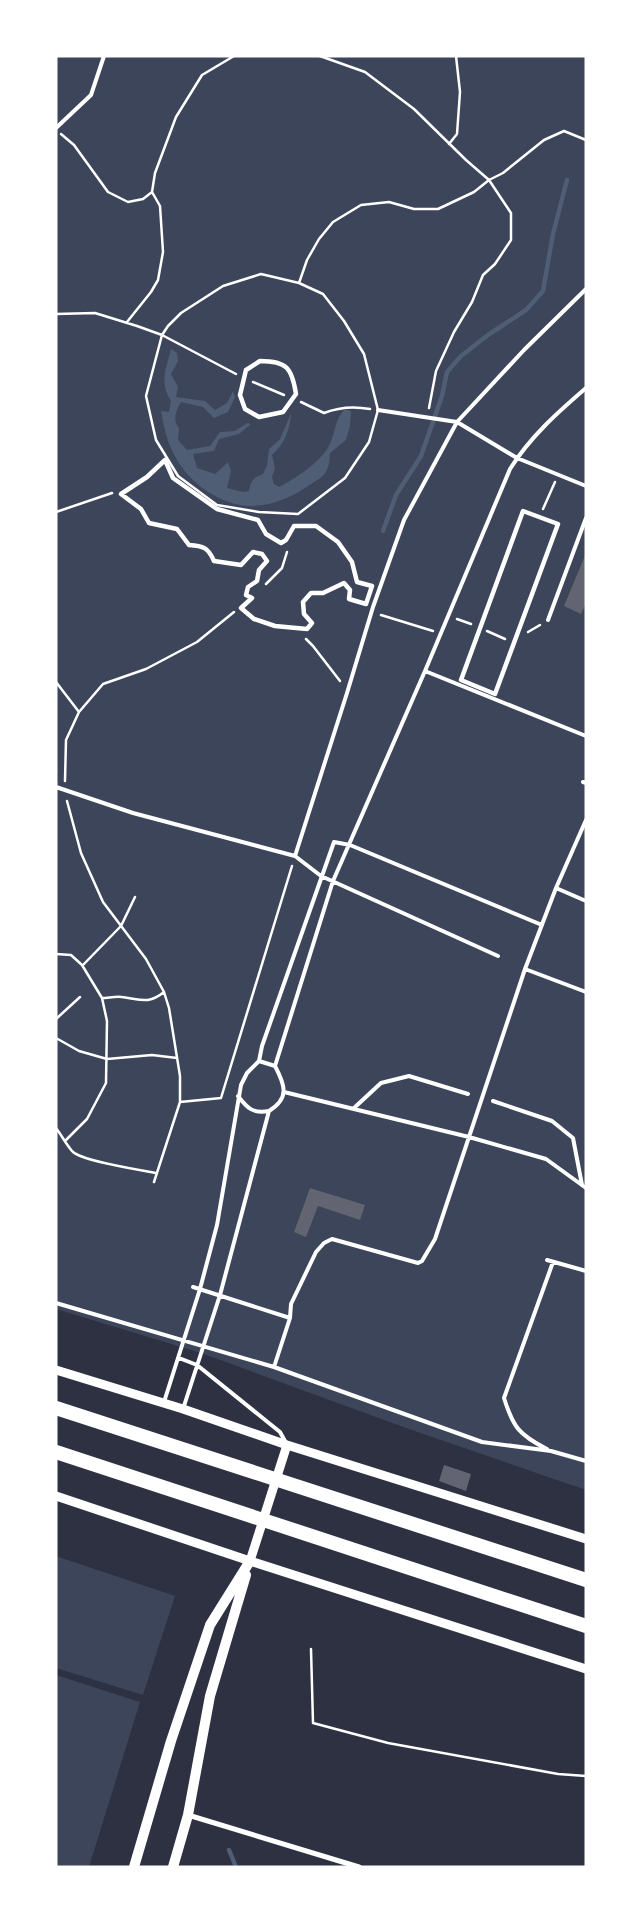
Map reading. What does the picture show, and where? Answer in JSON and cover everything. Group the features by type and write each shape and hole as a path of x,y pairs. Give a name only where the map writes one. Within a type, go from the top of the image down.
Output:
{"highway":[{"path":"56,1408 586,1580"},
{"path":"56,1452 586,1626"}],"main road":[{"path":"173,1867 188,1815 210,1696 250,1561"},
{"path":"134,1867 171,1741 210,1625 250,1561"}],"street":[{"path":"260,361 275,361 286,366 294,379 296,394 294,399 283,412 259,417 244,409 240,395 246,370 260,361"},
{"path":"165,460 173,478 217,509 258,520 266,534 282,543 286,540 294,526 316,526 338,542 352,562 357,582 372,586 366,604 349,599 350,590 344,583 323,593 311,592 303,602 304,614 312,623 307,629 291,627 275,626 254,619 241,608 252,598 246,595 248,587 257,581 259,570 267,561 262,554 253,552 241,565 214,561 210,552 201,546 189,545 178,529 148,523 141,509 121,494 148,477 165,460"},
{"path":"523,511 539,517 558,524 495,694 461,680 523,511"},
{"path":"56,1370 183,1409 586,1540"},
{"path":"250,1561 287,1444"},
{"path":"56,1496 250,1561 586,1669"},
{"path":"188,1815 359,1867"}],"lane":[{"path":"56,129 91,95 104,56"},
{"path":"295,856 371,614 404,520 457,422 524,350 586,289"},
{"path":"238,1096 248,1108 258,1113 269,1111 278,1105 284,1092 282,1080 275,1066 333,881 425,671 510,469 550,419 586,388"},
{"path":"378,410 457,422 517,458 586,486"},
{"path":"548,620 586,518"},
{"path":"425,671 586,736"},
{"path":"56,787 133,813 295,856 321,876 498,956"},
{"path":"274,1367 290,1318 291,1304 316,1252 324,1243 332,1240 418,1263 422,1261 435,1239 442,1223 525,969 556,888 586,820"},
{"path":"163,1404 200,1289 217,1224 241,1085 247,1073 259,1061 262,1046 334,842 350,845 542,925"},
{"path":"556,888 586,900"},
{"path":"525,969 586,992"},
{"path":"259,1061 275,1066"},
{"path":"354,1108 381,1083 409,1076 468,1094"},
{"path":"284,1092 469,1137 546,1159 584,1186"},
{"path":"494,1101 552,1121 573,1138 584,1186"},
{"path":"183,1409 220,1295 269,1111"},
{"path":"547,1260 586,1271"},
{"path":"551,1451 526,1438 511,1420 504,1398 554,1262"},
{"path":"193,1286 290,1318"},
{"path":"56,1303 274,1367 482,1442 551,1451 586,1461"},
{"path":"179,1358 197,1365 280,1432 287,1444"}],"path":[{"path":"56,129 74,145 108,192 128,202 143,199 152,192 156,173 176,117 202,75 234,56"},
{"path":"320,56 365,72 414,109 489,180 511,212 511,240 495,264 483,274 472,302 454,332 436,371 432,400 427,417"},
{"path":"449,144 457,134 460,92 456,56"},
{"path":"298,283 307,260 333,222 361,205 389,202 414,209 438,209 474,192 489,180 503,173 544,140 564,131 586,140"},
{"path":"127,322 152,292 158,280 163,252 160,206 152,192"},
{"path":"261,274 298,283 322,294 344,321 364,354 378,410 369,442 345,478 298,514 259,512 217,505 178,476 156,440 146,396 162,335 181,313 223,286 261,274"},
{"path":"56,314 95,313 127,322 162,335 244,378 324,413 335,408 356,406 378,410"},
{"path":"539,517 559,474"},
{"path":"371,614 389,616 441,633"},
{"path":"291,627 313,646 339,678 347,693"},
{"path":"56,682 79,712"},
{"path":"180,1102 220,1098 295,856"},
{"path":"82,965 120,926 135,897"},
{"path":"56,954 71,955 82,965 102,998 107,1022 106,1083 88,1119 66,1140"},
{"path":"102,998 121,997 143,1001 157,998 164,992"},
{"path":"56,1019 80,997"},
{"path":"56,1038 79,1051 107,1059 152,1055 177,1058"},
{"path":"56,1128 66,1140 73,1153 84,1158 156,1172"},
{"path":"311,1649 312,1722 388,1742 558,1774 586,1776"}],"shaded area":[{"path":"56,56 586,56 586,1490 406,1428 201,1353 56,1309"},
{"path":"171,349 177,353 178,361 171,374 178,387 176,397 205,401 215,410 227,403 233,391 235,397 228,412 214,418 203,407 181,402 175,418 179,428 178,440 187,450 210,446 220,432 235,431 247,423 251,424 239,434 219,439 214,451 193,454 197,468 215,474 228,462 231,471 227,488 243,492 249,491 253,480 263,474 267,465 269,449 280,439 291,413 286,436 272,455 275,468 272,477 274,484 279,487 300,474 321,457 330,444 337,421 342,413 345,409 351,411 350,426 346,440 330,453 324,475 293,495 280,501 258,506 229,502 207,491 198,484 189,476 173,453 162,417 161,411 169,412 171,401 164,381"},
{"path":"56,1556 175,1596 143,1695 56,1668"},
{"path":"56,1675 140,1702 89,1867 56,1867"}],"building":[{"path":"586,553 586,603 581,614 564,606"},
{"path":"310,1188 365,1205 360,1220 318,1206 306,1237 294,1232"},
{"path":"444,1465 471,1474 466,1491 439,1481"}],"waterway":[{"path":"383,531 396,495 421,456 442,396 447,372 461,356 488,335 526,310 543,291 553,234 567,180"},
{"path":"229,1850 236,1867"}]}
